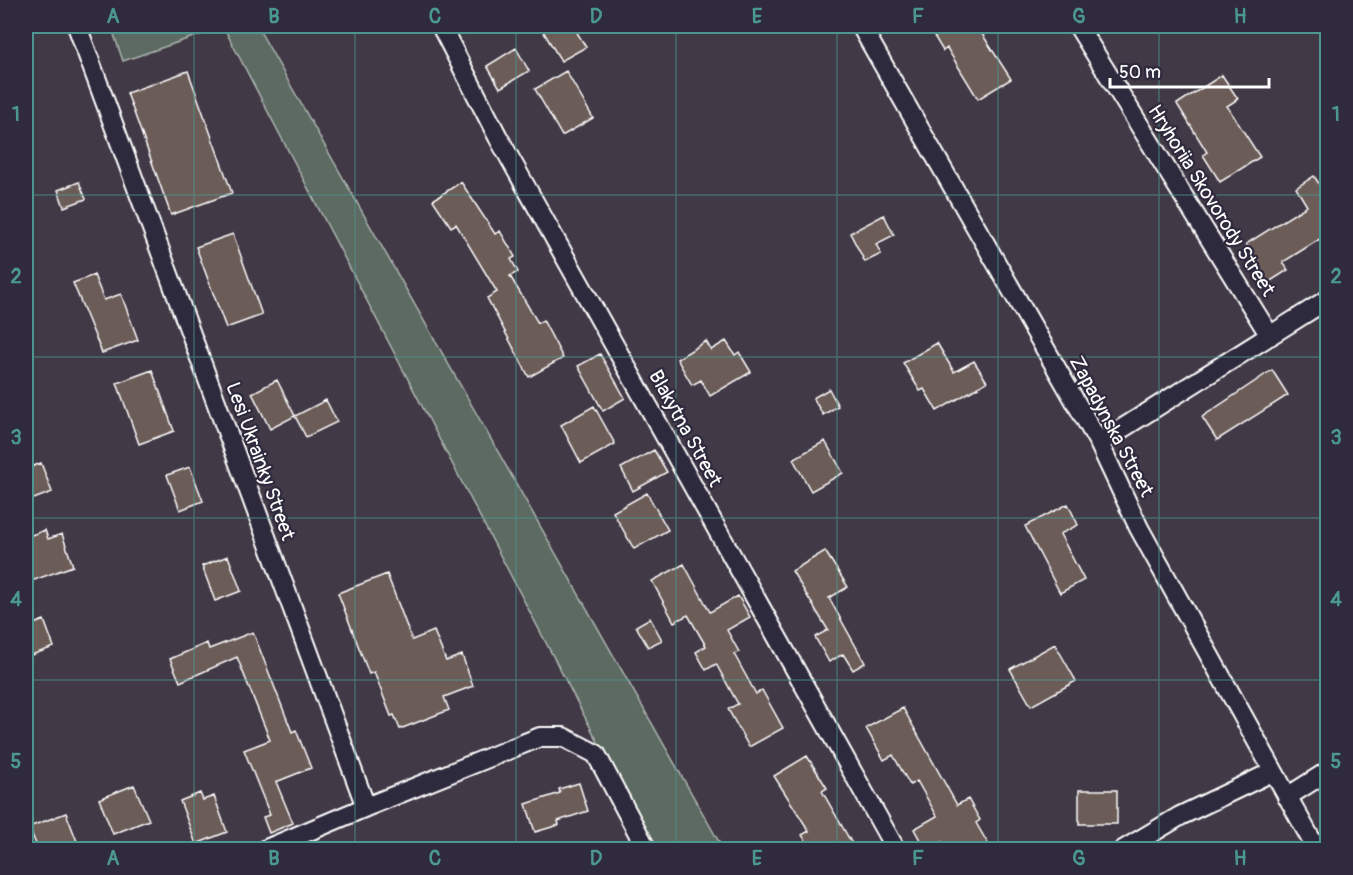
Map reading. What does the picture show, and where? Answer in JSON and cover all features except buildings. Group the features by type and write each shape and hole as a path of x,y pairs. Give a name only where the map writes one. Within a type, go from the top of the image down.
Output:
{"street":[{"name":"Lesi Ukrainky Street","path":"77,26 366,807"},
{"name":"Blakytna Street","path":"441,26 503,147 896,849"},
{"name":"Zapadynska Street","path":"861,26 1099,443 1139,528 1272,772 1317,849"},
{"name":"Hryhoriia Skovorody Street","path":"1078,26 1270,336"},
{"path":"1099,443 1328,299"},
{"path":"264,849 540,737 563,737 596,754 647,849"},
{"path":"1287,797 1328,771"},
{"path":"1123,849 1180,816 1272,772"}],"green space":[{"path":"111,26 206,26 208,32 123,61"},
{"path":"223,26 257,26 723,849 654,849"}]}
